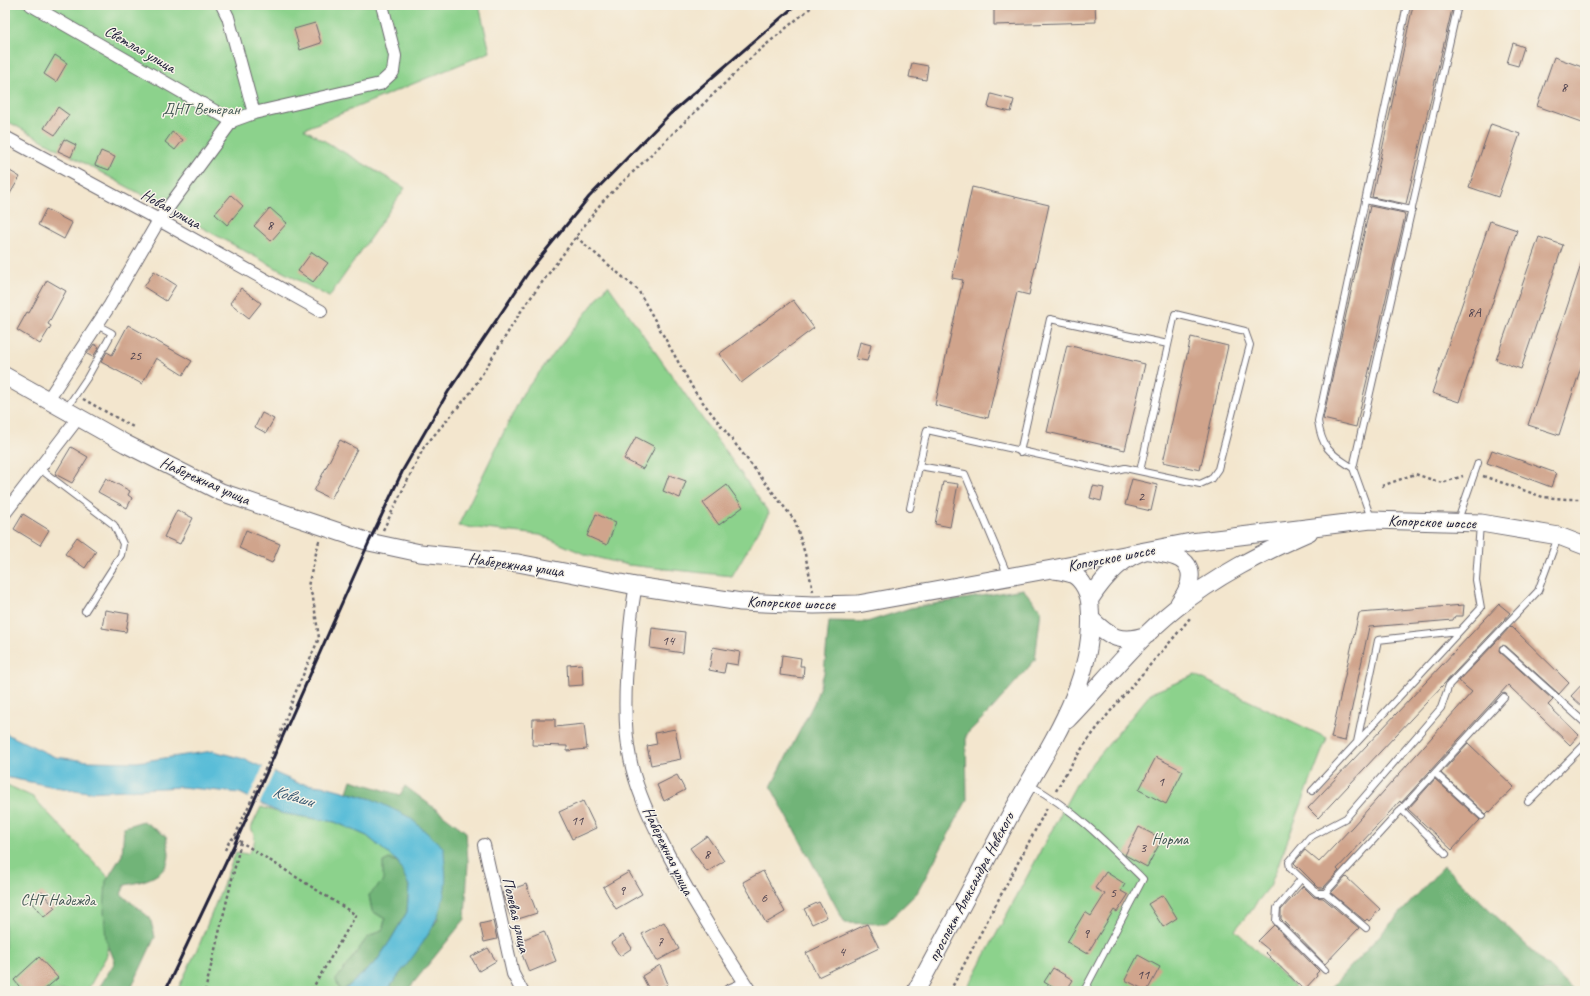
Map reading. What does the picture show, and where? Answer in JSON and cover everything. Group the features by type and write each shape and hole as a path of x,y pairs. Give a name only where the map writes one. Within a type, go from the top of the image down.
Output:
{"main road":[{"name":"Набережная улица","path":"5,376 47,401 221,492 369,542 420,552 518,563 636,586"},
{"name":"Копорское шоссе","path":"636,586 741,602 814,606 858,604 1008,576 1052,570 1198,541 1325,524 1371,520 1457,521 1481,523 1559,536 1585,546"},
{"path":"1061,726 1147,634 1175,609 1234,568 1264,551 1325,524"},
{"path":"1090,599 1109,573 1125,562 1146,551 1173,555 1184,562 1190,571 1191,579 1188,590 1175,609"},
{"path":"1052,570 1073,574 1083,584 1090,599 1091,619 1089,647 1083,669 1061,726"},
{"path":"1091,619 1105,632 1120,639 1132,640 1147,634"},
{"name":"проспект Александра Невского","path":"916,991 1027,783 1061,726"}],"street":[{"name":"Светлая улица","path":"32,5 232,121"},
{"path":"222,5 228,17 254,113"},
{"path":"47,401 97,325 159,220 232,121 254,113 380,84 393,72 395,56 382,5"},
{"name":"Новая улица","path":"5,137 159,220 321,311"},
{"path":"5,513 40,469 72,414"},
{"name":"Набережная улица","path":"636,586 632,601 626,677 627,728 630,758 640,794 682,884 747,988 729,991"},
{"name":"Полевая улица","path":"484,845 513,974 522,991"}],"lane":[{"path":"1353,468 1334,456 1320,439 1318,421 1407,5"},
{"path":"1371,520 1353,468 1458,5"},
{"path":"1365,200 1412,210"},
{"path":"910,508 927,430 1020,452 1112,471 1125,468 1200,484 1211,480 1218,469 1250,345 1245,331 1175,314 1140,471"},
{"path":"1020,452 1050,319 1168,344"},
{"path":"72,414 76,394 87,378 112,333 97,325"},
{"path":"1457,521 1478,463"},
{"path":"919,466 966,474 1008,576"},
{"path":"40,469 114,525 123,544 121,555 84,611"},
{"path":"1312,791 1481,608 1476,580 1481,523"},
{"path":"1366,928 1325,893 1317,893 1290,868 1289,862 1310,836 1346,818 1441,708 1449,685 1538,591 1559,536"},
{"path":"1357,742 1378,640 1459,631"},
{"path":"1503,649 1585,723"},
{"path":"1325,893 1504,697"},
{"path":"1528,802 1585,744"},
{"path":"1435,773 1482,816"},
{"path":"1027,783 1052,798 1097,832 1143,879 1084,991"},
{"path":"1401,809 1446,854"},
{"path":"1301,879 1277,908 1276,922 1325,970"}],"path":[{"path":"381,534 424,447 471,392 523,308 602,202 756,53 814,5"},
{"path":"576,237 638,290 695,392 795,521 805,554 814,606"},
{"path":"76,394 135,428"},
{"path":"1382,486 1415,474 1442,483 1475,473 1543,497 1585,499"},
{"path":"225,850 229,842 235,836 277,744 294,696 320,638 313,598 308,586 320,536"},
{"path":"950,991 1065,774 1097,729 1129,689 1193,615"},
{"path":"235,836 241,842 356,915 311,991"},
{"path":"205,991 241,842"}],"green space":[{"name":"ДНТ Ветеран","path":"5,5 479,5 490,52 304,129 405,188 329,297 5,120"},
{"path":"608,285 769,513 732,576 628,565 586,555 540,535 458,526 523,393"},
{"path":"1023,589 1041,610 1035,660 992,709 966,735 967,800 917,893 885,924 845,923 771,787 815,701 824,673 829,621 867,622 910,608"},
{"name":"Норма","path":"1195,675 1327,738 1270,886 1235,930 1299,991 966,991 1078,781 1151,693"},
{"path":"351,780 400,795 405,786 466,832 468,862 465,919 407,991 387,991 438,919 372,799 347,792"},
{"name":"СНТ Надежда","path":"5,784 33,797 111,880 107,955 87,991 5,991"},
{"path":"261,807 280,813 335,822 367,836 398,862 389,859 383,881 369,895 372,911 385,919 383,929 367,938 336,980 340,991 177,991 200,943 236,852 248,854 252,847 255,838 251,828"},
{"path":"143,821 166,836 169,853 167,862 164,869 153,877 125,885 121,894 150,918 155,937 130,991 97,991 115,962 106,940 104,912 106,881 122,855 124,827"},
{"path":"389,859 398,862 409,886 407,912 376,962 343,991 340,991 336,980 367,938 383,929 385,919 372,911 369,895 383,881 383,862"},
{"path":"1444,866 1574,991 1328,991"}],"water":[{"name":"Коваши","path":"5,733 55,757 88,761 137,762 213,751 244,759 298,783 328,787 372,799 409,817 444,848 446,883 442,903 437,917 423,943 387,991 343,991 376,962 407,912 409,886 398,862 367,836 335,822 280,813 240,793 181,787 88,792 5,777"}],"pier":[{"path":"264,765 275,770 259,805 248,799"}],"building":[{"path":"994,5 1095,5 1096,22 994,25"},
{"path":"1413,5 1453,5 1406,204 1372,197"},
{"path":"315,23 321,43 300,50 294,29"},
{"path":"1513,43 1524,47 1518,66 1507,63"},
{"path":"55,55 67,63 56,82 44,74"},
{"path":"1554,57 1585,68 1585,123 1537,106"},
{"path":"912,63 928,66 926,80 909,77"},
{"path":"991,94 1014,100 1011,112 988,107"},
{"path":"58,107 69,115 55,135 44,128"},
{"path":"1491,124 1520,134 1498,197 1469,187"},
{"path":"172,132 183,140 175,150 165,142"},
{"path":"64,139 76,145 71,157 58,151"},
{"path":"101,151 115,157 109,170 95,165"},
{"path":"5,168 20,177 5,202"},
{"path":"972,187 1049,205 1029,295 1017,292 988,418 935,405 963,280 952,278"},
{"path":"231,195 243,206 227,225 215,214"},
{"path":"1370,206 1404,213 1405,216 1356,427 1323,419"},
{"path":"270,208 287,223 271,241 254,226"},
{"path":"46,209 72,223 64,239 38,225"},
{"path":"1490,221 1517,230 1459,402 1432,393"},
{"path":"1539,237 1563,245 1521,369 1496,360"},
{"path":"312,252 328,263 313,282 298,271"},
{"path":"1583,259 1585,259 1585,355 1559,435 1528,425"},
{"path":"154,271 176,285 166,301 144,287"},
{"path":"47,280 66,291 48,324 51,326 40,344 17,330 27,312 29,313"},
{"path":"241,288 261,303 249,318 230,303"},
{"path":"793,300 814,328 741,383 719,354"},
{"path":"128,325 192,361 183,375 156,358 142,384 101,362 107,352 112,355"},
{"path":"1191,337 1228,346 1200,470 1163,462"},
{"path":"860,342 871,345 867,361 856,359"},
{"path":"94,344 99,347 93,357 87,354"},
{"path":"1067,345 1145,364 1125,450 1047,432"},
{"path":"262,413 274,419 266,433 255,427"},
{"path":"636,437 655,447 643,469 624,459"},
{"path":"340,440 357,449 331,499 314,491"},
{"path":"71,447 88,457 72,483 55,474"},
{"path":"1492,450 1556,473 1551,487 1487,463"},
{"path":"669,475 686,481 680,498 663,491"},
{"path":"106,478 130,491 128,495 132,498 127,508 98,492"},
{"path":"1132,479 1157,485 1151,511 1125,505"},
{"path":"943,482 958,484 950,527 935,524"},
{"path":"727,485 743,507 719,525 703,503"},
{"path":"1093,486 1104,488 1101,501 1090,498"},
{"path":"177,510 193,518 180,544 164,537"},
{"path":"23,514 49,530 40,545 14,529"},
{"path":"596,514 616,523 607,545 587,536"},
{"path":"246,530 280,544 272,563 239,548"},
{"path":"77,537 96,551 85,568 65,554"},
{"path":"1499,604 1510,613 1318,818 1308,808"},
{"path":"1464,605 1463,616 1455,616 1453,620 1369,627 1345,741 1331,738 1359,613"},
{"path":"105,610 129,614 126,632 102,628"},
{"path":"1511,626 1569,683 1559,694 1506,646 1500,646 1499,651 1553,700 1548,705 1579,735 1570,745 1508,685 1401,803 1400,801 1337,869 1339,871 1323,888 1319,888 1294,863 1305,850 1319,862 1352,827 1472,692 1459,681"},
{"path":"652,628 685,632 683,653 650,648"},
{"path":"713,647 740,652 738,665 726,663 724,673 709,670"},
{"path":"782,655 801,658 800,666 804,666 803,678 780,675"},
{"path":"582,664 583,685 568,686 567,665"},
{"path":"1585,681 1585,709 1571,696"},
{"path":"533,719 555,719 555,727 584,724 587,749 567,751 567,746 532,745"},
{"path":"675,729 681,759 651,765 647,746 657,744 655,733"},
{"path":"1468,743 1514,787 1490,812 1489,811 1486,814 1441,773"},
{"path":"1156,757 1183,771 1166,804 1139,790"},
{"path":"677,775 685,790 664,801 657,785"},
{"path":"1435,779 1480,820 1452,850 1408,809"},
{"path":"583,801 596,828 572,839 559,812"},
{"path":"1139,827 1162,839 1147,867 1125,855"},
{"path":"707,836 724,861 707,872 690,848"},
{"path":"763,871 785,912 766,923 743,882"},
{"path":"629,872 642,894 616,909 603,887"},
{"path":"1106,872 1125,884 1121,891 1128,895 1117,912 1114,910 1087,954 1067,942 1085,912 1091,916 1105,894 1095,888"},
{"path":"1346,877 1380,909 1369,921 1367,919 1365,921 1331,893"},
{"path":"526,884 537,913 512,921 502,893"},
{"path":"1303,886 1314,897 1323,898 1359,928 1325,964 1281,919 1281,910"},
{"path":"42,892 55,908 44,917 30,901"},
{"path":"1163,895 1177,918 1163,927 1148,904"},
{"path":"819,902 827,917 812,924 804,909"},
{"path":"493,921 497,939 484,942 480,924"},
{"path":"664,922 679,949 657,961 642,934"},
{"path":"867,924 879,948 818,977 806,953"},
{"path":"1274,925 1319,971 1316,974 1317,976 1304,990 1266,953 1269,950 1258,941"},
{"path":"544,931 556,961 529,972 517,942"},
{"path":"623,935 632,948 620,956 611,943"},
{"path":"488,948 496,961 479,971 471,957"},
{"path":"1138,955 1160,967 1147,991 1125,980"},
{"path":"39,957 58,978 43,991 23,991 14,980"},
{"path":"660,965 668,984 656,991 650,991 642,976"},
{"path":"1053,968 1073,980 1066,991 1059,991 1044,982"}],"railway":[{"path":"165,991 238,837 369,542 403,470 448,392 530,270 589,197 670,114 796,5"}]}
